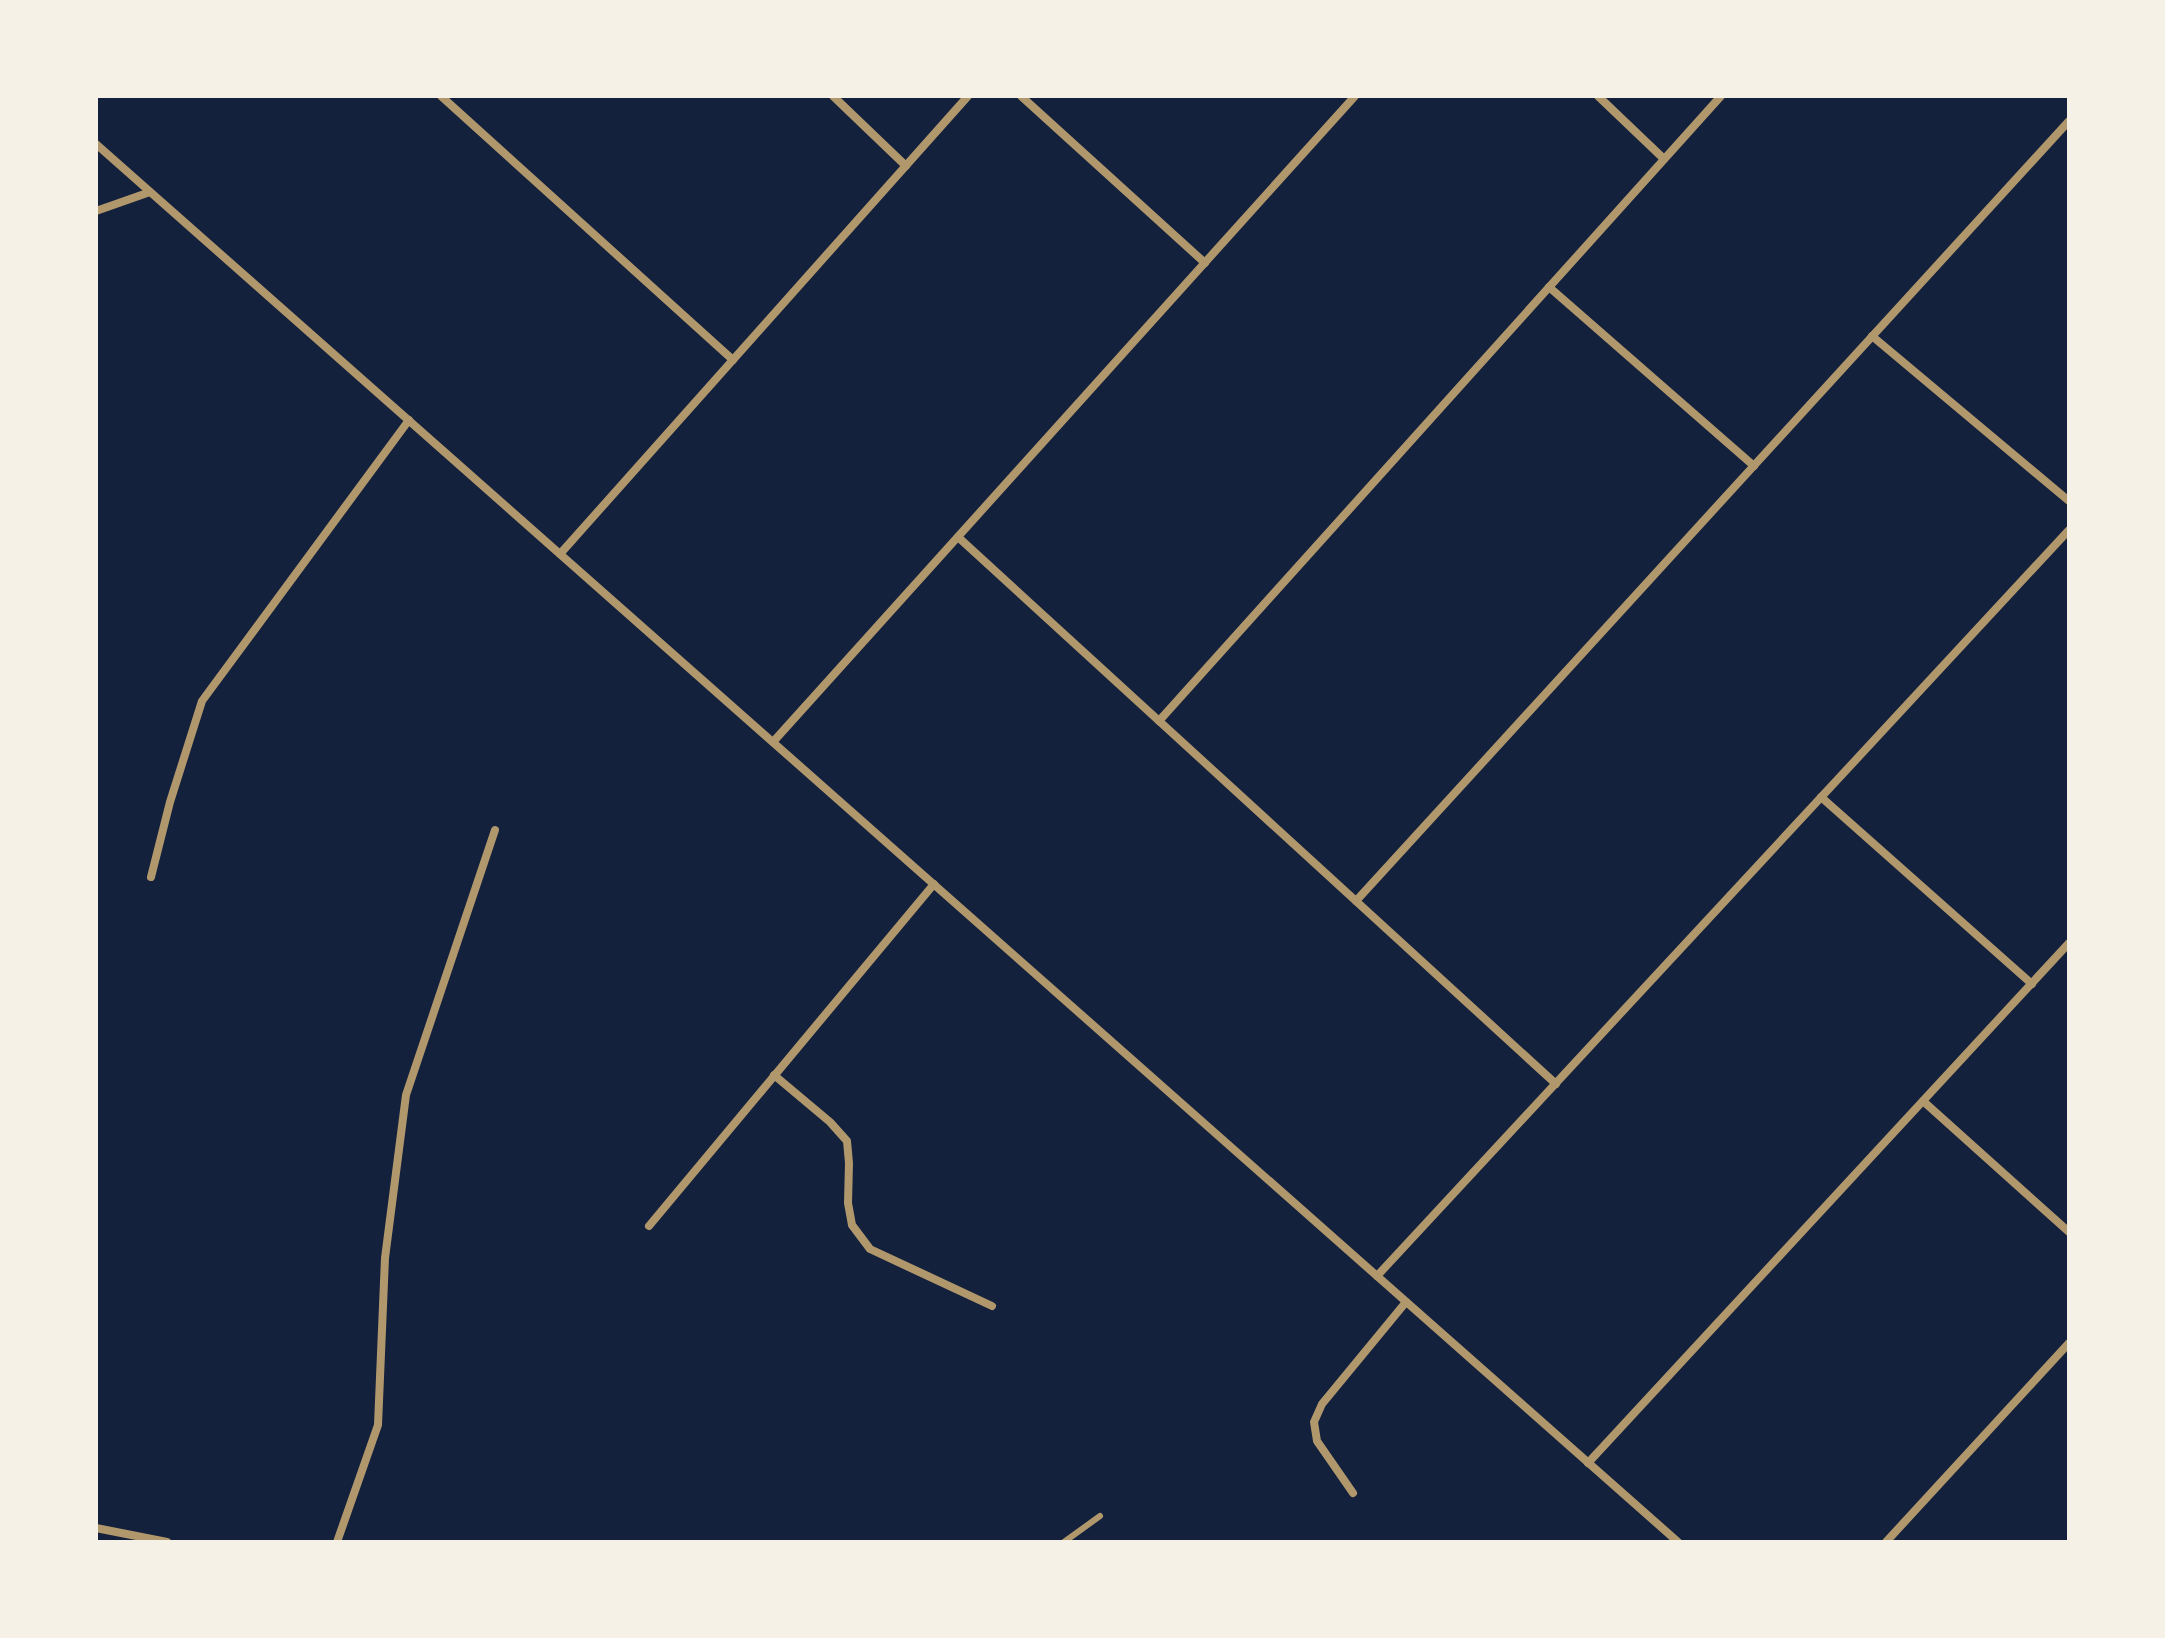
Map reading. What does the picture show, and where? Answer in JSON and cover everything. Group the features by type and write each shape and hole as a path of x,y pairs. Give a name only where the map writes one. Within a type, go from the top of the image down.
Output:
{"street":[{"path":"441,96 733,360"},
{"path":"833,96 906,166"},
{"path":"560,554 968,96"},
{"path":"1021,96 1205,263"},
{"path":"773,742 1355,96"},
{"path":"1598,96 1664,159"},
{"path":"1159,721 1721,96"},
{"path":"1356,901 2069,121"},
{"path":"96,144 1678,1542"},
{"path":"96,211 150,192"},
{"path":"1549,287 1754,466"},
{"path":"1872,336 2069,501"},
{"path":"151,877 170,802 202,701 409,420"},
{"path":"1377,1276 2069,530"},
{"path":"958,537 1556,1084"},
{"path":"1821,797 2032,984"},
{"path":"337,1542 378,1425 385,1258 406,1095 495,830"},
{"path":"649,1226 934,884"},
{"path":"1588,1463 2069,943"},
{"path":"774,1075 830,1122 847,1141 848,1203 852,1225 870,1249 992,1306"},
{"path":"1923,1101 2069,1232"},
{"path":"1353,1493 1317,1441 1314,1422 1322,1404 1406,1302"},
{"path":"1886,1542 2069,1343"},
{"path":"96,1528 167,1542"}],"lane":[{"path":"1064,1542 1100,1516"}]}
